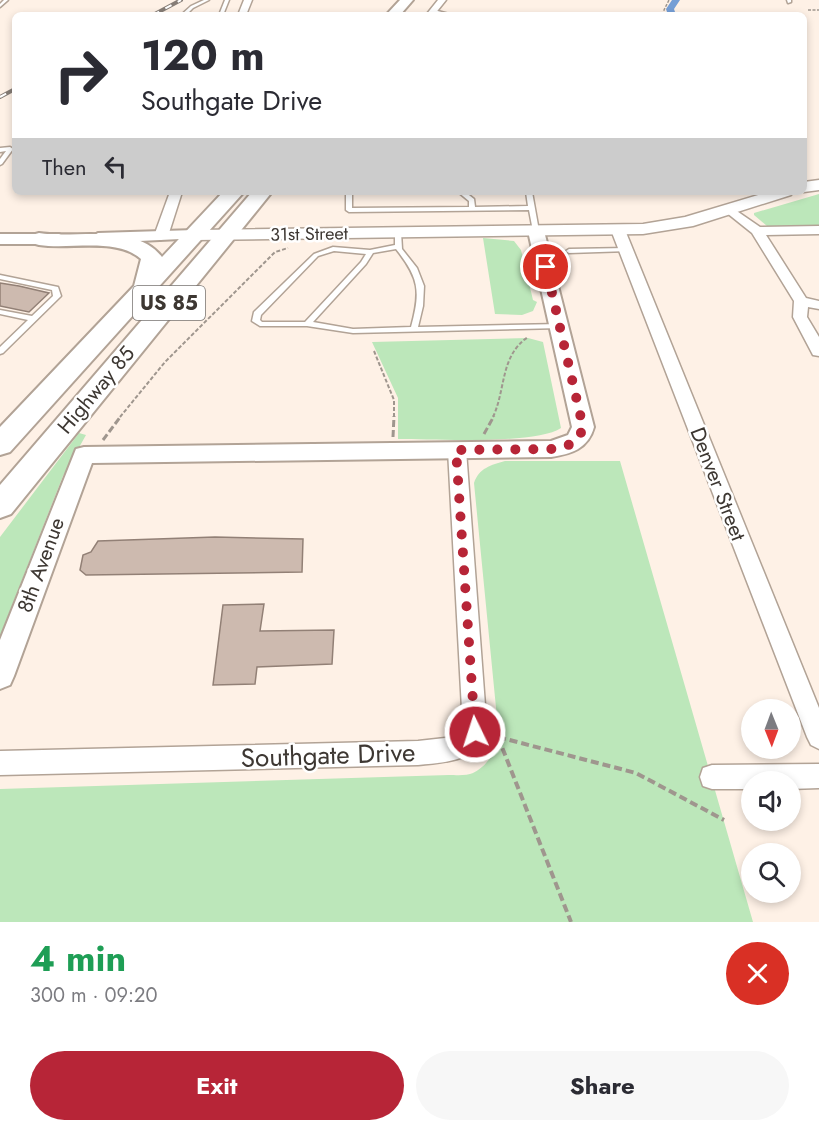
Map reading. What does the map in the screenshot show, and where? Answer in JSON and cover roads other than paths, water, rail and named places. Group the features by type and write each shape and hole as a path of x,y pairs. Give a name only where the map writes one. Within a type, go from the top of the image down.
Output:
{"highway":[{"path":"396,12 407,0"},
{"name":"Highway 85","path":"0,445 231,195"},
{"name":"Highway 85","path":"0,506 259,195"},
{"path":"39,239 55,243 118,242 142,248 152,258 145,286"}],"main road":[{"name":"31st Street","path":"195,235 398,239 536,231 618,230 676,224 775,195"}],"street":[{"path":"427,9 442,0"},
{"path":"161,236 175,195"},
{"path":"728,209 757,231 801,309 819,351"},
{"name":"Denver Street","path":"618,230 819,737"},
{"path":"757,231 819,230"},
{"path":"456,450 551,449 567,446 579,438 583,427 561,326 536,231"},
{"name":"31st Street","path":"0,239 195,235"},
{"path":"801,309 819,305"},
{"name":"8th Avenue","path":"0,676 84,455 456,450"},
{"name":"Southgate Drive","path":"0,763 342,756 418,753 461,747 475,732 456,450"},
{"path":"712,777 819,776"}],"lane":[{"path":"186,12 207,0"},
{"path":"0,150 10,149 0,164"},
{"path":"349,195 349,210 532,208"},
{"path":"465,195 472,200"},
{"path":"472,209 472,200 475,195"},
{"path":"530,195 536,231"},
{"path":"414,329 422,297 414,264 398,239 370,252 333,249 316,255 256,314 256,321 260,324 307,324 352,331 561,326"},
{"path":"570,251 627,250"},
{"path":"307,324 364,263 370,252"},
{"path":"0,351 57,296 55,289 37,288 4,280"},
{"path":"0,312 12,312 33,319"}],"waterway":[{"path":"671,12 670,9 676,0"}],"railway":[{"path":"159,12 181,0"},
{"path":"0,97 12,91"}]}
